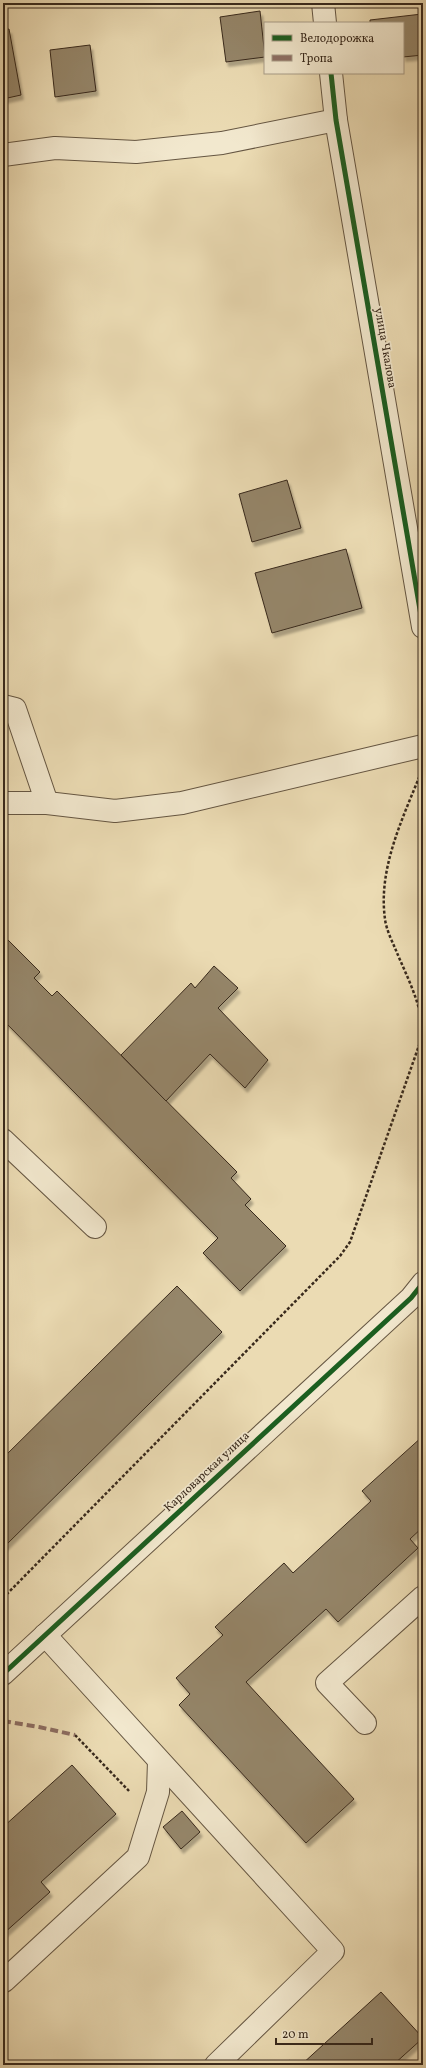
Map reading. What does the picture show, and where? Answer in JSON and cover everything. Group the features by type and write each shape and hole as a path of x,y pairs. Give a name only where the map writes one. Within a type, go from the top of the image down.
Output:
{"street":[{"path":"323,3 325,22"},
{"name":"улица Чкалова","path":"331,74 336,120 423,626"},
{"path":"3,154 55,148 136,152 222,143 336,120"},
{"path":"3,706 14,709 47,803"},
{"path":"3,803 47,803 115,811 182,803 422,746"},
{"path":"3,1140 95,1227"},
{"name":"Карловарская улица","path":"3,1674 419,1297"},
{"path":"365,1723 327,1684 423,1597"},
{"path":"45,1635 333,1951 216,2065"},
{"path":"4,1980 138,1857 158,1792 159,1761"}],"path":[{"path":"3,1598 340,1256 350,1242 423,1034 423,1022 385,920 383,890 387,867 401,824 422,771 422,746"},
{"path":"75,1735 130,1792"}],"building":[{"path":"260,11 264,57 226,62 220,17"},
{"path":"422,14 423,55 404,57 404,22 370,22 370,20"},
{"path":"9,29 21,95 3,99 3,30"},
{"path":"90,45 96,91 55,97 50,50"},
{"path":"287,480 301,528 252,542 239,494"},
{"path":"346,549 362,608 272,633 255,573"},
{"path":"3,935 40,972 34,978 52,996 57,991 237,1172 231,1178 251,1199 245,1205 286,1246 240,1291 203,1253 218,1238 3,1020"},
{"path":"214,966 238,988 218,1008 268,1060 245,1088 210,1054 166,1101 121,1055 191,983 195,988"},
{"path":"177,1286 222,1332 3,1548 3,1458"},
{"path":"423,1436 423,1527 410,1539 418,1548 338,1622 326,1609 246,1682 354,1799 306,1843 179,1705 190,1694 176,1678 223,1635 215,1627 284,1563 293,1573 371,1501 362,1491"},
{"path":"72,1765 116,1814 41,1882 50,1892 3,1934 3,1827"},
{"path":"182,1811 200,1832 181,1849 163,1827"},
{"path":"381,1992 423,2038 393,2065 301,2065"},
{"path":"290,2060 295,2065 284,2065"}],"marked path":[{"path":"3,1721 75,1735"}],"cycle path":[{"path":"331,74 336,120 423,627"},
{"path":"3,1674 411,1298 423,1283"}]}
